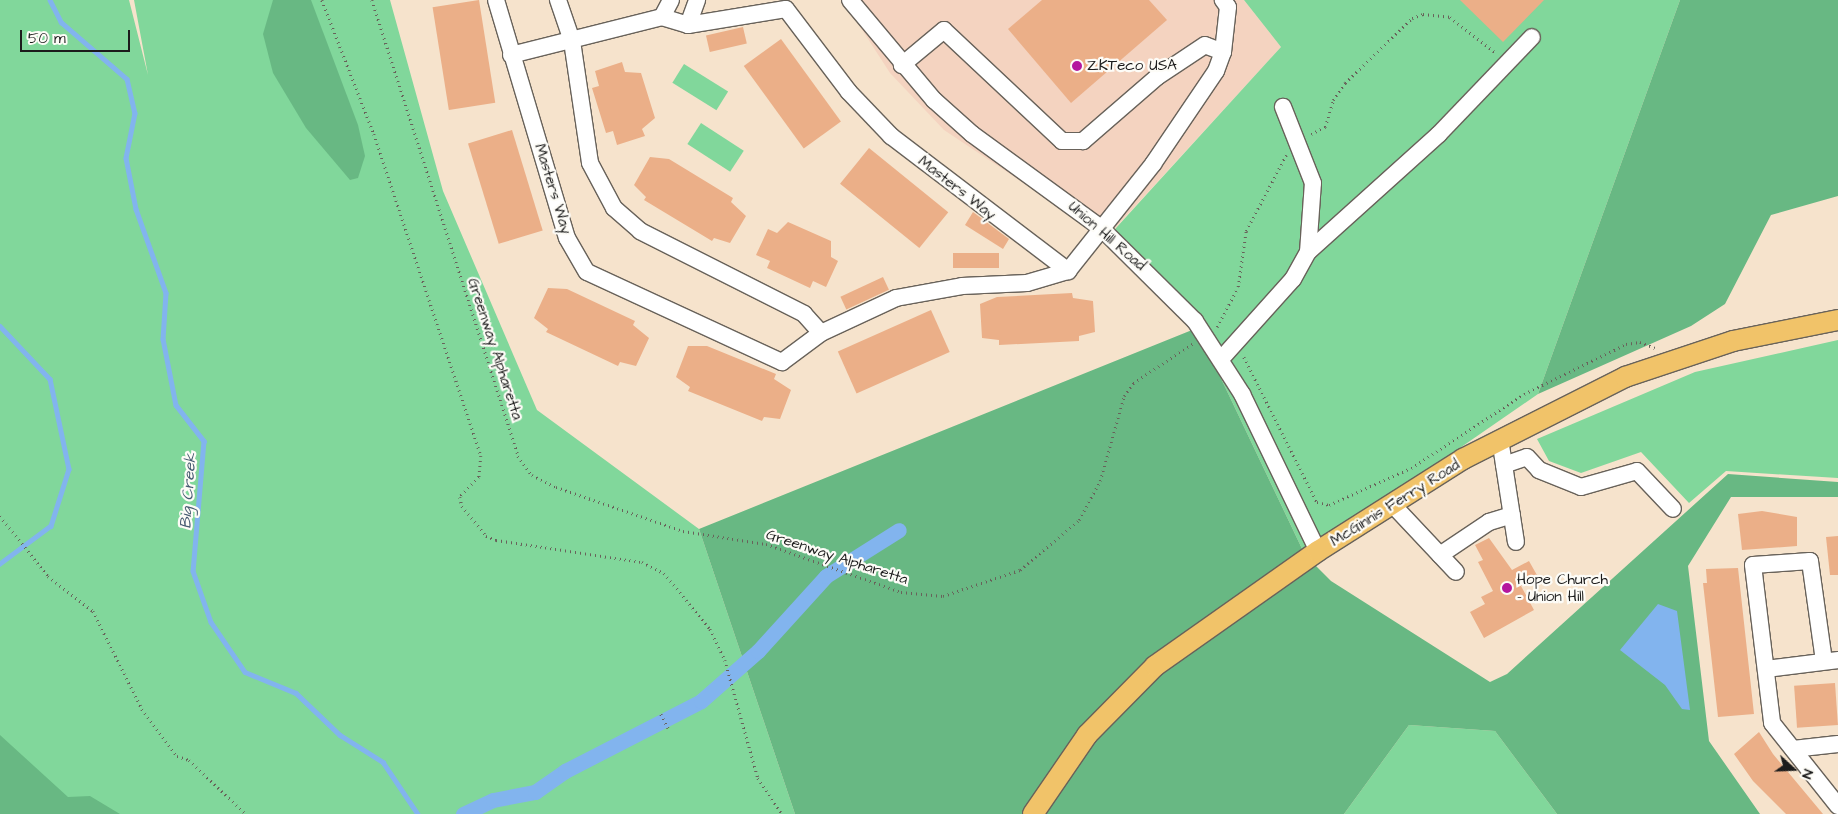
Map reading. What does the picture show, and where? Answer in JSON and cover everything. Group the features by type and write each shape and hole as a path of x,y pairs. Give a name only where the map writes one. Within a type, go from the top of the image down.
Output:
{"main road":[{"name":"McGinnis Ferry Road","path":"1033,814 1088,735 1155,666 1318,552 1392,504 1500,439 1596,389 1671,360 1767,334 1838,320"}],"street":[{"path":"496,0 511,54 572,41 662,17 671,0"},
{"path":"558,0 572,41 590,162 614,208 640,231 804,314 821,333"},
{"path":"688,25 696,0"},
{"name":"Union Hill Road","path":"850,0 902,65 972,134 1101,228 1173,296 1222,358 1267,440 1318,552"},
{"path":"1068,271 1153,164 1216,71 1223,52 1228,7 1223,0"},
{"name":"Masters Way","path":"662,17 688,25 786,9 849,92 891,136 1068,271"},
{"path":"902,65 944,30 1062,141 1083,141 1157,76 1204,45 1223,52"},
{"path":"1222,358 1292,279 1308,252 1379,191 1532,37"},
{"name":"Masters Way","path":"511,54 567,238 587,272 782,362 821,333 896,298 962,286 1027,283 1068,271"},
{"path":"1283,107 1313,183 1308,252"},
{"path":"1500,439 1516,542"},
{"path":"1504,465 1526,457 1539,470 1581,487 1638,471 1674,509"},
{"path":"1392,504 1456,572"},
{"path":"1440,555 1489,522 1512,515"},
{"path":"1766,669 1831,660 1810,561 1753,566 1772,723 1838,806"},
{"path":"1793,749 1838,744"}],"path":[{"path":"322,0 374,134 481,456 479,477 460,497 462,506 486,536 496,540 642,562 664,573 692,604 725,660 758,778 782,814"},
{"name":"Greenway Alpharetta","path":"372,0 518,456 532,475 594,502 684,531 766,544 901,592 943,596 1020,570 1079,520 1100,481 1124,396 1133,383 1190,346"},
{"path":"1305,481 1236,342 1223,323 1238,286 1246,231 1286,155 1298,142 1321,131 1345,83 1412,18 1423,14 1450,17 1496,53"},
{"path":"0,516 17,533 48,576 93,611 142,710 177,756 189,760 246,814"},
{"path":"661,714 668,728"}],"shaded area":[{"path":"862,0 1244,0 1281,47 1106,238 944,130 890,73 859,25"}],"green space":[{"path":"0,0 129,0 148,75 134,0 390,0 443,191 537,410 699,529 795,814 0,814"},
{"path":"273,0 311,0 358,125 365,156 358,178 350,180 306,128 273,73 263,34"},
{"path":"1244,0 1680,0 1538,394 1305,555 1197,328 1106,239 1281,47"},
{"path":"1680,0 1838,0 1838,196 1771,215 1725,304 1691,326 1538,394"},
{"path":"684,64 728,92 716,110 672,83"},
{"path":"701,123 744,151 730,172 687,144"},
{"path":"1197,328 1305,555 1331,581 1490,682 1507,674 1728,474 1838,482 1838,497 1731,497 1688,566 1709,741 1760,814 1557,814 1495,731 1409,725 1344,814 795,814 699,529"},
{"path":"1838,340 1838,478 1726,471 1689,503 1641,452 1581,473 1549,461 1537,439 1695,372"},
{"path":"1409,725 1495,731 1557,814 1344,814"},
{"path":"0,735 68,797 90,796 120,814 0,814"}],"water":[{"path":"1658,604 1677,611 1690,710 1682,709 1665,685 1620,650"}],"building":[{"path":"479,0 495,103 449,110 433,7"},
{"name":"ZKTeco USA","path":"1042,0 1149,0 1167,20 1071,103 1008,29"},
{"path":"1460,0 1544,0 1503,42"},
{"path":"743,27 747,44 710,52 706,36"},
{"path":"781,39 841,122 804,149 744,66"},
{"path":"622,62 625,72 641,73 655,118 642,129 645,136 617,145 613,131 606,133 592,88 599,86 595,71"},
{"path":"512,130 543,230 499,244 468,143"},
{"path":"869,148 948,212 919,248 840,184"},
{"path":"650,157 669,159 733,198 731,202 746,216 730,243 714,238 712,241 644,200 646,197 634,185"},
{"path":"973,212 1009,239 1003,249 965,225"},
{"path":"788,222 831,241 831,257 838,261 826,287 813,281 810,288 767,268 770,261 756,255 768,229 777,233"},
{"path":"953,253 999,253 999,268 953,268"},
{"path":"883,277 889,290 846,310 840,297"},
{"path":"548,288 567,289 635,321 633,325 649,338 636,366 620,362 618,366 546,332 548,329 534,318"},
{"path":"1072,293 1073,298 1093,301 1095,332 1079,336 1079,341 999,345 999,340 982,338 980,304 997,297"},
{"path":"931,310 950,352 857,394 838,351"},
{"path":"688,346 707,346 776,374 774,379 791,390 780,419 764,417 762,421 688,391 690,387 676,377"},
{"path":"1762,511 1797,517 1797,546 1742,550 1738,514"},
{"path":"1838,536 1838,575 1830,575 1826,537"},
{"name":"Hope Church - Union Hill","path":"1489,538 1512,570 1529,561 1538,577 1521,586 1534,610 1484,638 1470,612 1485,604 1481,597 1493,591 1478,562 1483,560 1475,545"},
{"path":"1738,568 1754,714 1718,717 1703,583 1707,583 1706,569"},
{"path":"1835,683 1838,725 1797,728 1794,686"},
{"path":"1759,732 1773,754 1823,814 1786,814 1753,781 1734,754"}],"waterway":[{"name":"Big Creek","path":"50,0 61,22 127,79 135,113 126,158 136,209 166,293 163,339 176,405 204,441 193,571 211,622 245,672 296,693 340,735 383,762 418,814"},
{"path":"0,326 50,379 69,469 51,526 0,564"},
{"path":"463,814 493,800 535,792 565,771 701,701 758,651 826,576 899,530"}],"place":[{"name":"ZKTeco USA","path":"1077,66"},
{"name":"Hope Church - Union Hill","path":"1507,588"}]}
